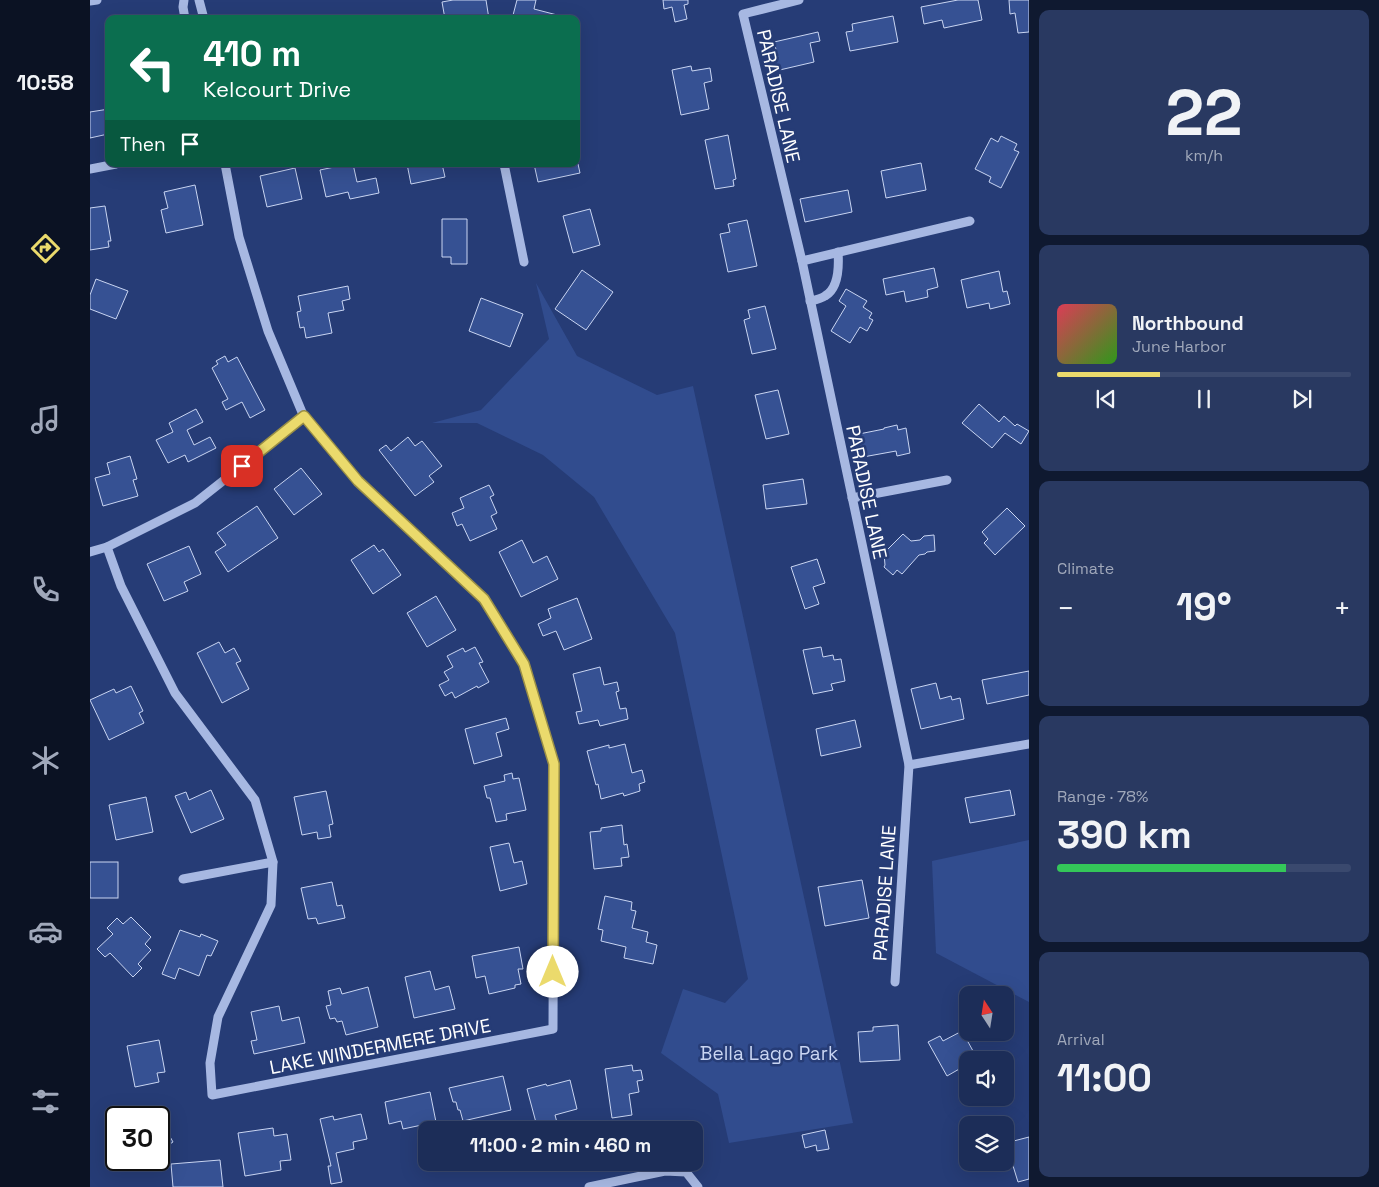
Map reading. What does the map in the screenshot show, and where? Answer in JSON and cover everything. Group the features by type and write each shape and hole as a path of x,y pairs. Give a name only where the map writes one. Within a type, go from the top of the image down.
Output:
{"street":[{"path":"90,1 97,0"},
{"path":"184,0 184,15"},
{"path":"199,0 203,15"},
{"name":"PARADISE LANE","path":"800,0 743,14 802,261 909,765 895,982"},
{"path":"90,169 105,166"},
{"path":"90,552 107,547 195,503 304,416 268,331 244,256 226,167"},
{"path":"505,167 524,262"},
{"path":"802,261 970,221"},
{"path":"810,302 826,296 832,289 839,266 838,252"},
{"name":"LAKE WINDERMERE DRIVE","path":"273,862 271,905 218,1017 210,1063 212,1095 553,1029 554,764 524,664 484,599 358,481 304,416"},
{"path":"852,498 947,480"},
{"path":"107,547 121,586 175,693 255,800 273,862 183,879"},
{"path":"909,765 1029,744"},
{"path":"590,1187 665,1171 686,1172 698,1187"}],"green space":[{"name":"Bella Lago Park","path":"536,283 577,356 657,395 693,386 853,1123 729,1143 718,1094 661,1053 683,989 725,1003 748,979 675,633 594,497 543,455 477,423 432,423 481,410 549,339"},
{"path":"1029,840 1029,1002 1014,994 1014,986 999,986 936,953 932,861"}],"building":[{"path":"486,0 488,15 444,15 442,2"},
{"path":"517,0 536,0 534,9 557,15 513,15"},
{"path":"663,0 688,0 688,4 684,5 687,19 675,22 672,7 664,9"},
{"path":"958,0 978,0 982,20 944,28 942,20 924,24 921,7"},
{"path":"1009,0 1029,0 1029,32 1018,33 1015,13 1010,14"},
{"path":"893,16 898,42 850,51 846,32 853,31 852,24"},
{"path":"818,32 820,41 810,43 814,62 771,72 768,59 778,57 774,42"},
{"path":"691,66 692,71 710,68 712,81 704,83 709,109 681,115 672,70"},
{"path":"105,110 105,135 90,138 90,112"},
{"path":"728,135 736,179 733,180 734,186 715,189 705,140"},
{"path":"1001,136 1017,144 1014,150 1019,152 1001,188 989,182 991,177 975,169 991,138 998,142"},
{"path":"921,163 926,190 886,198 881,171"},
{"path":"334,167 354,167 357,182 376,178 379,193 350,199 348,192 326,197 320,170"},
{"path":"408,167 443,167 445,177 411,184"},
{"path":"535,167 579,167 580,173 538,182"},
{"path":"295,168 302,199 267,207 260,176"},
{"path":"195,185 203,225 166,233 161,210 168,208 164,192"},
{"path":"848,190 852,212 805,222 800,199"},
{"path":"105,206 111,241 108,241 109,247 90,250 90,208"},
{"path":"590,209 600,245 573,253 563,216"},
{"path":"442,219 467,219 467,264 451,264 451,257 442,257"},
{"path":"747,220 757,266 728,272 720,234 730,232 728,224"},
{"path":"934,268 938,287 927,290 928,297 906,302 904,291 886,295 883,279"},
{"path":"582,270 613,292 586,330 555,309"},
{"path":"999,271 1003,292 1007,291 1010,304 990,309 989,303 967,308 961,280"},
{"path":"96,279 128,291 116,319 90,309 90,295"},
{"path":"348,286 350,299 342,301 344,310 328,313 332,333 306,338 304,327 300,328 297,312 301,311 298,296"},
{"path":"846,289 867,301 863,307 872,313 869,318 873,320 867,331 860,327 850,343 831,331 846,306 839,301"},
{"path":"481,298 523,314 510,347 469,331"},
{"path":"765,306 776,349 752,354 744,320 750,318 748,310"},
{"path":"225,356 228,362 237,357 265,410 250,418 242,402 226,410 222,402 228,399 212,368 218,364 216,361"},
{"path":"778,390 789,434 766,439 755,395"},
{"path":"979,404 999,422 1004,416 1015,426 1017,424 1029,431 1021,444 1005,433 992,448 962,423"},
{"path":"196,409 203,422 187,430 194,445 210,437 216,448 188,462 185,455 168,463 156,440 173,432 169,423"},
{"path":"897,425 898,430 906,428 910,453 897,456 896,451 863,457 859,434"},
{"path":"408,437 415,446 422,441 442,466 429,476 434,482 415,496 379,450 386,445 391,451"},
{"path":"130,456 137,479 133,480 138,496 103,506 95,478 110,474 107,463"},
{"path":"301,468 322,494 294,515 274,489"},
{"path":"803,479 807,504 766,509 763,485"},
{"path":"489,485 494,495 490,497 497,513 491,516 497,529 470,541 462,524 457,526 452,513 464,508 460,498"},
{"path":"257,506 278,538 228,572 215,552 226,545 217,533"},
{"path":"1007,508 1025,526 995,555 984,543 988,539 982,532"},
{"path":"903,534 911,541 920,540 924,536 934,535 935,551 919,555 902,574 897,570 893,575 884,567 884,553"},
{"path":"522,540 533,563 547,556 558,579 521,597 499,552"},
{"path":"374,545 379,552 383,549 401,575 373,594 351,560"},
{"path":"189,546 201,574 184,582 188,591 164,601 147,564"},
{"path":"817,559 825,583 813,587 819,604 805,609 791,567"},
{"path":"436,596 456,630 427,647 407,613"},
{"path":"577,598 592,639 564,650 556,631 543,636 538,624 551,618 548,609"},
{"path":"219,642 225,653 234,648 241,661 236,663 249,689 222,703 197,653"},
{"path":"475,647 483,662 479,663 489,682 455,698 452,692 445,696 439,685 449,680 444,672 453,667 447,656 463,648 465,652"},
{"path":"821,647 823,657 833,655 834,660 841,659 845,681 831,684 833,690 813,694 803,650"},
{"path":"600,667 604,685 617,682 619,691 616,692 620,709 626,708 628,719 600,726 598,720 579,724 576,712 582,711 573,674"},
{"path":"1029,671 1029,695 987,704 982,680"},
{"path":"936,683 940,699 951,696 952,700 960,698 964,719 921,729 911,689"},
{"path":"131,686 143,711 139,713 144,723 109,740 90,700 114,689 116,693"},
{"path":"506,718 509,729 496,733 502,756 474,764 465,729"},
{"path":"855,720 861,747 821,756 816,729"},
{"path":"625,744 632,773 642,770 645,782 639,784 640,791 624,796 623,793 601,799 587,751 609,745 609,748"},
{"path":"512,773 513,779 519,778 526,810 506,814 507,820 496,822 490,798 487,798 484,786 505,781 504,775"},
{"path":"211,790 224,819 191,833 175,796 186,792 189,800"},
{"path":"1010,790 1015,815 970,823 965,798"},
{"path":"326,791 333,824 329,825 331,837 318,839 317,832 302,835 294,797"},
{"path":"146,797 153,832 116,840 109,805"},
{"path":"622,825 624,845 627,844 629,857 621,858 622,866 594,869 590,832 601,831 601,828"},
{"path":"509,843 514,863 522,861 527,884 500,891 490,847"},
{"path":"90,862 118,862 118,898 90,898"},
{"path":"862,880 869,918 825,926 818,887"},
{"path":"332,882 337,906 342,905 345,918 318,924 316,918 308,919 301,888"},
{"path":"605,896 632,902 631,910 636,911 632,928 648,932 646,942 657,945 653,964 624,958 626,947 601,941 603,930 598,929"},
{"path":"131,917 151,937 145,944 151,950 138,964 142,968 133,977 110,953 105,957 97,949 113,934 107,928 117,918 123,924"},
{"path":"180,930 200,937 201,934 218,941 211,956 207,955 199,976 179,968 175,979 162,974"},
{"path":"519,947 523,969 518,969 521,984 515,985 515,988 489,994 485,976 476,978 472,956"},
{"path":"430,971 435,990 449,986 455,1009 414,1018 405,977"},
{"path":"368,987 378,1027 346,1035 342,1021 337,1022 335,1018 330,1019 326,1006 331,1005 328,991 340,988 342,994"},
{"path":"279,1006 282,1021 299,1017 305,1043 254,1054 251,1041 257,1040 251,1012"},
{"path":"898,1025 900,1060 860,1062 858,1032 873,1031 873,1027"},
{"path":"959,1033 959,1041 968,1041 973,1051 959,1051 959,1069 947,1076 928,1042 940,1036 943,1041"},
{"path":"159,1040 165,1072 157,1073 159,1082 135,1087 127,1046"},
{"path":"632,1065 633,1071 641,1070 643,1080 637,1081 639,1092 629,1094 632,1115 612,1118 605,1069"},
{"path":"503,1076 511,1110 463,1121 456,1102 453,1102 449,1088"},
{"path":"570,1080 577,1109 555,1115 557,1121 536,1121 527,1089 546,1084 547,1086"},
{"path":"430,1092 436,1121 418,1121 418,1126 403,1129 401,1121 389,1124 385,1102"},
{"path":"361,1114 367,1139 353,1142 354,1149 336,1153 342,1182 331,1184 328,1166 331,1166 320,1119 333,1116 334,1120"},
{"path":"273,1128 274,1136 287,1134 291,1160 280,1161 281,1170 245,1176 238,1133"},
{"path":"825,1130 829,1149 817,1151 816,1145 805,1148 802,1135"},
{"path":"1029,1137 1029,1179 1018,1182 1014,1169 1014,1141"},
{"path":"220,1160 223,1187 173,1187 171,1164"}],"route":[{"path":"242,466 304,416 358,481 484,599 524,664 554,764 553,972"}]}
